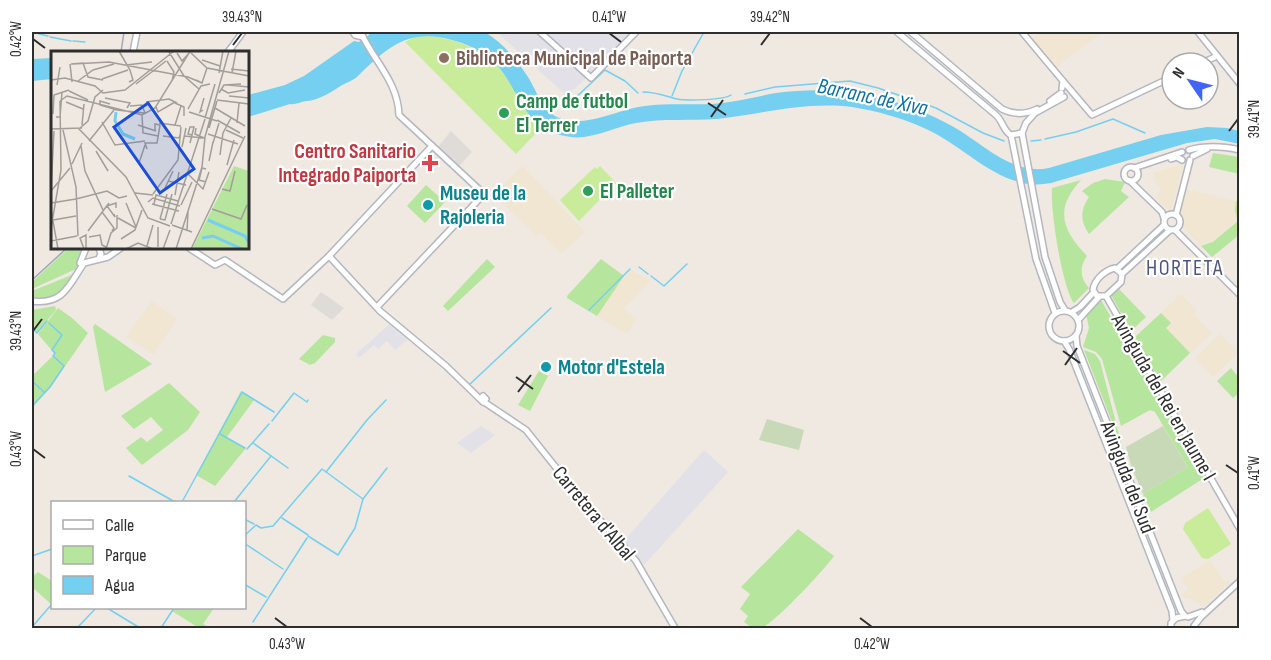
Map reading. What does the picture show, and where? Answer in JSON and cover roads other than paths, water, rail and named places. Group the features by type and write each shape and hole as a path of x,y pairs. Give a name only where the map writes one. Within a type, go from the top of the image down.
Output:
{"street":[{"path":"132,51 136,32"},
{"path":"229,51 243,32"},
{"path":"353,32 355,35 362,34 376,57 399,100 399,115 484,194 377,307"},
{"path":"540,32 591,78 636,32"},
{"path":"897,32 996,115 1011,135 1036,259 1055,313"},
{"path":"911,32 1002,109 1011,113 1021,114 1034,111 1064,89"},
{"path":"1022,32 1064,89 1091,114 1160,82"},
{"path":"1198,32 1213,51"},
{"path":"1220,60 1239,84"},
{"path":"1064,89 1075,97"},
{"path":"1064,89 1026,123 1022,133 1045,257 1060,302 1068,311 1078,320 1080,328 1076,336 1064,341 1054,337 1049,328 1050,320 1055,313 1068,311 1080,307 1094,292 1093,286 1096,281 1109,270 1119,272 1175,229 1180,220 1169,217 1162,212 1126,178 1124,173 1128,168 1136,173 1143,189 1169,217 1175,229 1239,295"},
{"path":"1004,124 1006,117 1011,113"},
{"path":"1021,114 1026,123"},
{"path":"1011,135 1022,133"},
{"path":"191,249 215,265 225,260 283,299 329,256 432,146"},
{"path":"1136,173 1182,152 1203,147 1222,146 1239,152"},
{"path":"1130,181 1136,173 1147,166 1175,158 1187,159 1208,149 1239,152"},
{"path":"1119,272 1169,217 1189,150"},
{"path":"1182,152 1187,159"},
{"path":"32,301 45,302 58,297 72,284 87,258 86,249"},
{"path":"99,258 100,249 111,255"},
{"path":"87,258 95,261 120,249"},
{"name":"Carretera d'Albal","path":"329,256 377,307 418,344 482,399 526,430 636,561 675,628"},
{"path":"1078,320 1121,282 1119,272"},
{"name":"Avinguda del Rei en Jaume I","path":"1094,292 1102,297 1239,529"},
{"name":"Avinguda del Sud","path":"1076,336 1077,346 1181,611 1194,627"},
{"name":"Avinguda del Sud","path":"1064,341 1172,611 1173,620"},
{"path":"1194,627 1199,619 1239,581"},
{"path":"1171,628 1173,620 1178,616 1187,617 1200,613 1214,600 1222,597"}],"water":[{"path":"370,32 485,32 498,41 514,58 547,109 557,117 567,120 589,120 645,106 713,104 776,93 826,90 864,94 915,109 952,126 1010,163 1035,169 1049,168 1161,135 1207,127 1239,131 1240,144 1215,139 1187,143 1051,183 1033,184 1001,175 941,137 917,125 890,115 852,107 818,106 717,119 646,121 592,136 565,136 543,127 534,120 504,74 481,52 452,40 423,36 411,38 389,49 356,78 323,96 249,117 249,95 285,85 304,76 354,41 359,42"},
{"path":"51,58 51,79 32,81 32,59"}],"waterway":[{"path":"672,96 682,71 704,32"},
{"path":"39,34 48,36"},
{"path":"50,37 71,41"},
{"path":"73,41 85,42"},
{"path":"571,102 605,70 625,81 638,93"},
{"name":"Barranc de Xiva","path":"745,94 775,87 850,81 936,108 983,133 1004,141"},
{"path":"643,92 689,100 713,99 731,95"},
{"path":"1045,139 1076,132 1113,119 1145,133"},
{"path":"1031,141 1041,140"},
{"path":"651,276 664,286 687,264"},
{"path":"639,267 648,274"},
{"path":"589,310 630,269"},
{"path":"469,385 551,308"},
{"path":"32,328 37,333 47,321"},
{"path":"32,406 50,387 64,366 53,356 55,353 52,350 62,335 49,323"},
{"path":"32,381 44,392"},
{"path":"183,501 242,392 274,412"},
{"path":"272,421 294,393 307,402 308,400"},
{"path":"326,472 386,400"},
{"path":"247,449 269,424"},
{"path":"220,434 245,448"},
{"path":"253,443 288,468"},
{"path":"235,501 271,456"},
{"path":"246,534 256,525 261,528 273,526 322,469 363,499 387,468"},
{"path":"129,476 173,501"},
{"path":"308,536 338,555 355,528 363,499"},
{"path":"282,518 308,535"},
{"path":"246,520 254,524"},
{"path":"253,622 307,538"},
{"path":"246,544 283,569"},
{"path":"32,556 51,549"},
{"path":"246,585 266,597"},
{"path":"32,627 51,605"},
{"path":"77,628 95,609"},
{"path":"109,609 140,628"},
{"path":"161,628 173,609"}],"railway":[{"path":"121,51 124,32"},
{"path":"32,280 66,249"}],"place":[{"name":"Biblioteca Municipal de Paiporta","path":"444,58"},
{"name":"Camp de futbol El Terrer","path":"504,113"},
{"name":"Centro Sanitario Integrado Paiporta","path":"430,163"},
{"name":"El Palleter","path":"588,191"},
{"name":"Museu de la Rajoleria","path":"428,205"},
{"name":"Motor d'Estela","path":"546,367"}],"district":[{"name":"HORTETA","path":"1185,267"}]}
